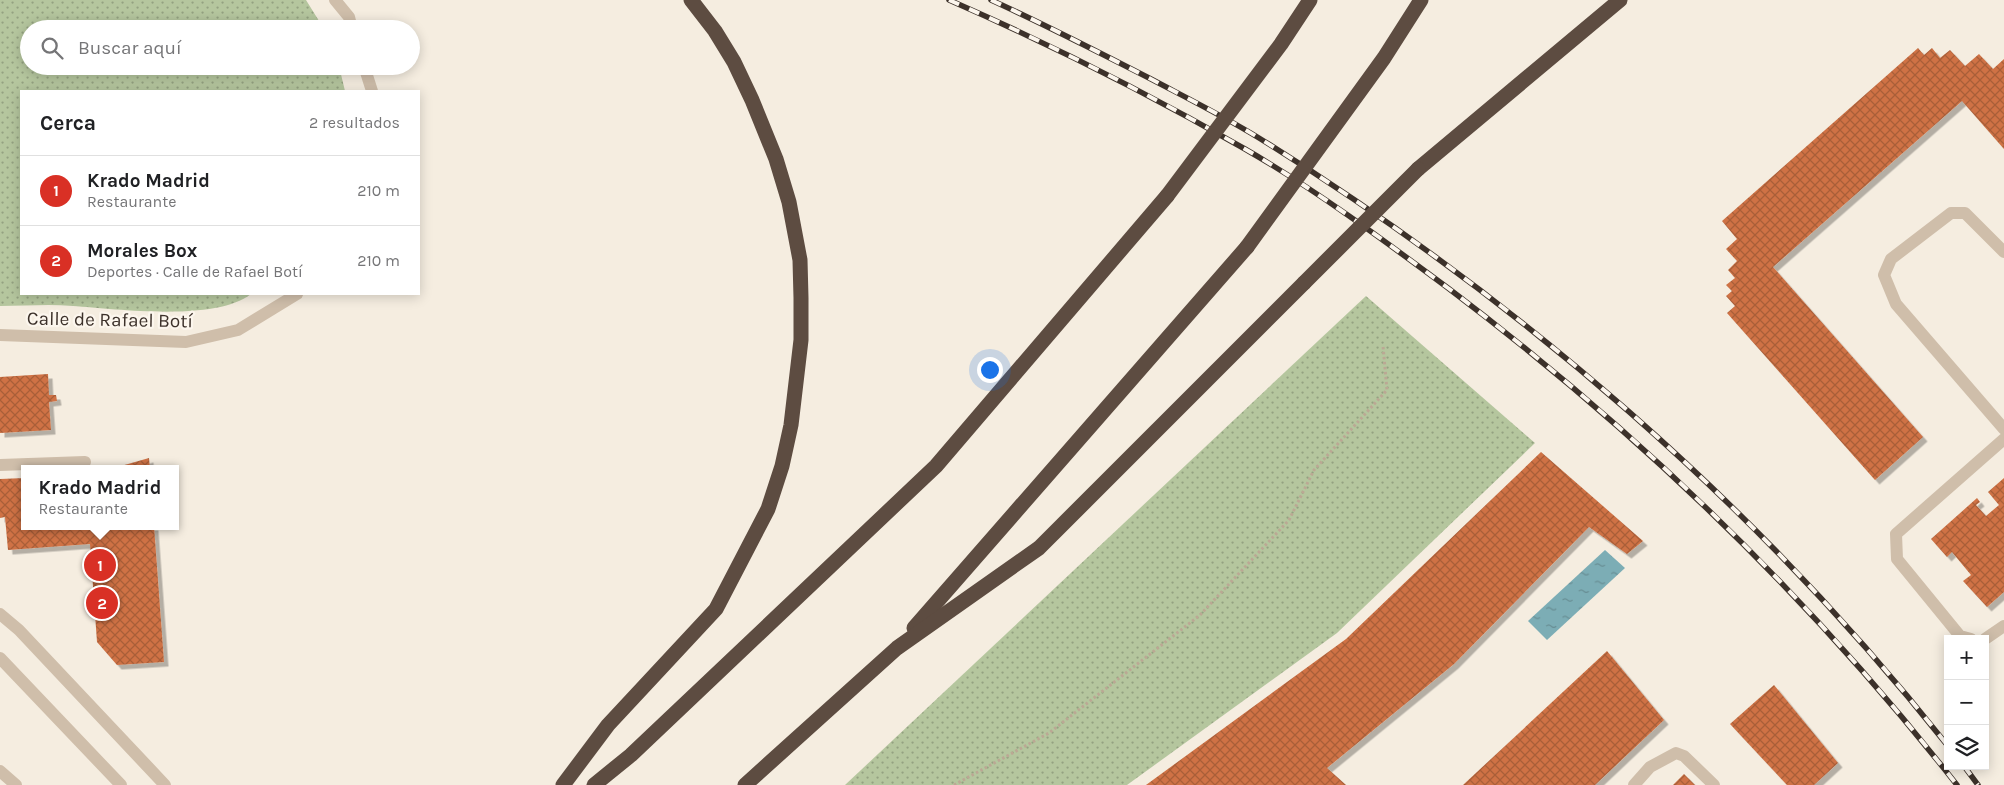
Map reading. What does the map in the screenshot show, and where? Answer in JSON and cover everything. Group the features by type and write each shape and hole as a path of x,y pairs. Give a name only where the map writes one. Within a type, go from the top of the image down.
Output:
{"highway":[{"path":"563,785 608,725 716,609 768,509 782,466 790,425 801,340 801,298 800,260 788,202 776,159 734,62 715,31 691,0"},
{"path":"594,785 631,754 936,466 1168,196 1281,44 1310,0"},
{"path":"745,785 897,648 1247,247 1384,58 1422,0"},
{"path":"897,648 1039,548 1418,169 1620,0"}],"street":[{"path":"335,0 350,20"},
{"path":"367,75 372,90"},
{"path":"2004,252 1965,212 1950,212 1891,260 1884,275 1896,304 2004,429"},
{"name":"Calle de Rafael Botí","path":"0,335 186,342 238,330 295,295"},
{"path":"1959,635 1896,559 1896,534 2004,439"},
{"path":"0,465 85,462"},
{"path":"0,614 19,630 165,785"},
{"path":"1989,636 2004,626"},
{"path":"0,658 121,785"},
{"path":"1634,785 1650,767 1676,754 1684,756 1714,785"},
{"path":"0,771 16,785"}],"path":[{"path":"954,785 1049,732 1200,615 1290,520 1314,470 1387,390 1383,346"}],"green space":[{"path":"0,0 306,0 318,20 20,20 20,75 341,75 345,90 20,90 20,295 249,295 235,303 190,311 139,311 55,305 0,306"},
{"path":"1366,296 1535,443 1337,633 1127,785 845,785"}],"water":[{"path":"1605,550 1625,568 1547,640 1528,621"}],"building":[{"path":"1918,48 1924,55 1932,48 1940,58 1950,50 1965,66 1979,54 1993,69 2004,59 2004,149 1962,101 1773,267 1923,437 1875,480 1727,313 1735,306 1726,296 1732,291 1726,285 1735,278 1728,270 1737,261 1726,249 1737,239 1722,221"},
{"path":"48,374 49,395 56,395 57,401 49,402 51,430 0,433 0,377"},
{"path":"1541,452 1643,541 1627,554 1589,527 1454,664 1327,768 1346,785 1146,785 1346,639"},
{"path":"149,458 150,465 124,465"},
{"path":"21,478 21,530 154,530 164,662 117,665 97,642 90,544 8,550 5,517 0,518 0,479"},
{"path":"2004,478 2004,592 1987,607 1963,581 1971,575 1952,552 1947,557 1931,539 1977,498 1980,502 1976,505 1986,516 1999,505 1988,492"},
{"path":"1607,651 1664,720 1595,785 1463,785"},
{"path":"1774,685 1838,763 1814,785 1787,785 1730,724"},
{"path":"1684,774 1695,785 1673,785"}],"railway":[{"path":"949,0 1099,70 1245,149 1323,198 1373,233 1519,343 1588,400 1654,459 1781,582 1842,648 1957,785"},
{"path":"991,0 1151,79 1259,138 1356,201 1450,267 1541,338 1630,412 1715,490 1796,572 1874,657 1944,741"},
{"path":"1967,770 1978,785"}],"place":[{"name":"Krado Madrid","path":"100,565"},
{"name":"Morales Box","path":"102,603"}]}
